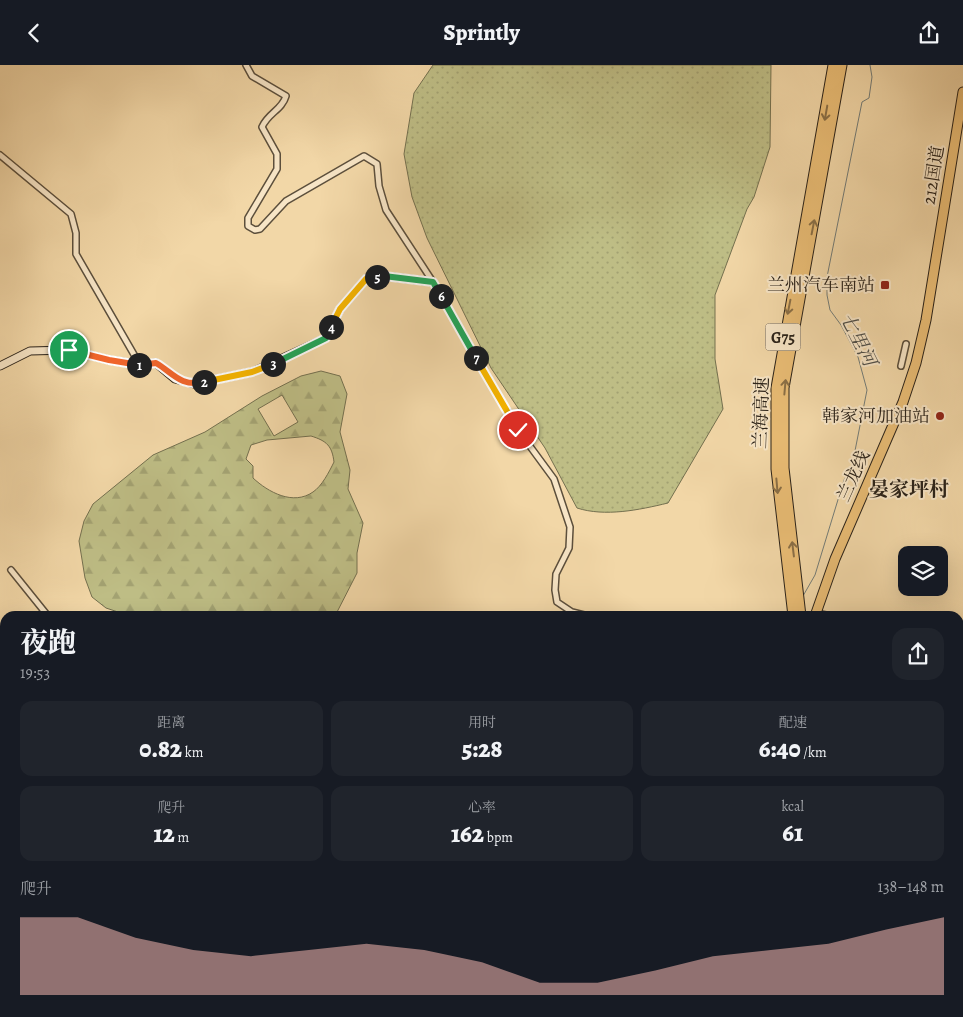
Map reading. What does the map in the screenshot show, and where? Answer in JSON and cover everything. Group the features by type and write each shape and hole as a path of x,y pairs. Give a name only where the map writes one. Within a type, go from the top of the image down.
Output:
{"highway":[{"name":"兰海高速","path":"793,611 776,469 776,388 833,65"},
{"name":"兰海高速","path":"800,611 784,468 784,388 842,65"},
{"name":"212国道","path":"935,264 963,92"},
{"name":"兰龙线","path":"816,611 903,402 918,355 935,264"}],"street":[{"path":"246,65 252,76 286,96 283,105 266,118 262,127 277,154 276,169 248,218 248,226 255,230 260,229 286,201 364,156 377,164 379,186 386,209 433,282 518,430 554,479 570,527 570,548 556,574 554,590 557,601 571,611"},
{"path":"0,155 71,214 76,233 76,254 140,365"},
{"path":"0,366 30,351 69,350 109,360 140,365 156,363 175,379 194,384 252,372 326,338 340,309 366,279 384,276 433,282"},
{"path":"901,366 906,344"},
{"path":"10,570 44,611"}],"green space":[{"path":"433,65 771,65 770,147 754,197 747,209 715,295 715,359 723,409 668,503 634,510 610,512 588,511 577,508 545,448 491,368 427,238 412,197 404,154 414,93"},
{"path":"321,371 340,376 347,394 340,432 350,470 348,489 363,523 357,553 357,573 338,611 115,611 106,608 92,597 85,578 79,541 84,521 93,504 153,455 205,432 262,396 301,376","holes":["282,395 298,422 274,436 258,409","311,436 321,440 330,448 334,462 322,483 313,492 297,498 281,496 253,478 253,466 246,459 251,445 267,440"]}],"waterway":[{"name":"七里河","path":"803,596 815,575 844,480 852,466 867,390 858,357 841,325 830,310 827,295 827,277 862,102 869,98 872,77 870,65"}],"place":[{"name":"兰州汽车南站","path":"885,285"},
{"name":"韩家河加油站","path":"940,416"}],"district":[{"name":"晏家坪村","path":"909,489"}],"route":[{"path":"69,350 109,360 140,365 156,363 175,379 194,384 252,372 276,363 326,338 340,309 366,279 384,276 433,282 518,430"}]}
